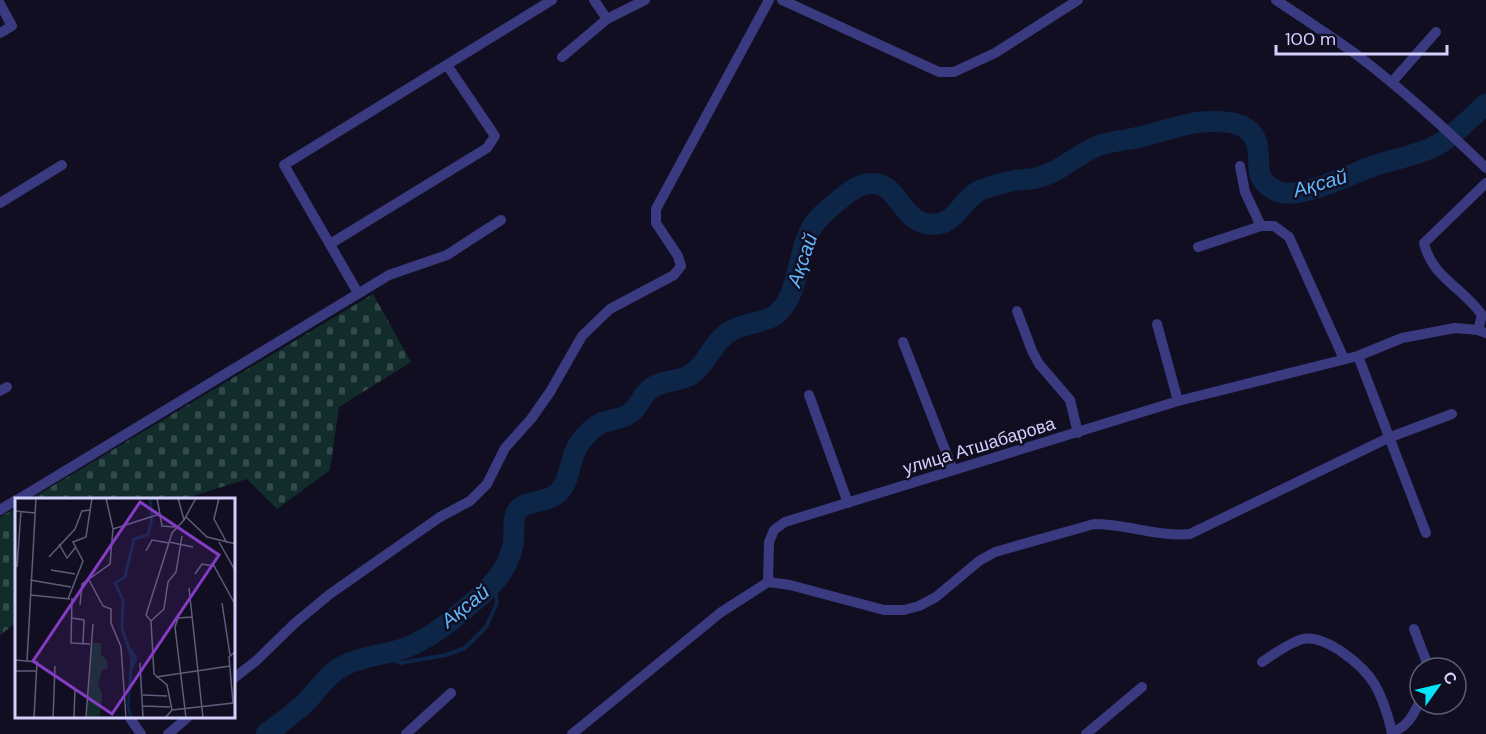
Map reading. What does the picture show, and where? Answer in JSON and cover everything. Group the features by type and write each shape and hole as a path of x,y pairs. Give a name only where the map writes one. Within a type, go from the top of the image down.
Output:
{"street":[{"path":"358,293 284,165 552,0"},
{"path":"594,0 607,19"},
{"path":"562,57 607,19 645,0"},
{"path":"236,676 330,594 440,517 470,501 486,484 505,448 531,419 550,392 582,336 610,309 674,275 681,266 678,256 656,223 656,209 769,0"},
{"path":"782,0 939,72 954,72 996,53 1078,0"},
{"path":"1276,0 1392,82 1486,168"},
{"path":"0,4 12,26 0,33"},
{"path":"1392,82 1436,32"},
{"path":"330,244 487,148 495,136 447,64"},
{"path":"0,203 62,165"},
{"path":"1240,166 1245,192 1261,226"},
{"path":"1482,331 1482,315 1475,306 1442,278 1426,254 1424,243 1486,183"},
{"path":"20,498 388,275 447,255 501,220"},
{"path":"1198,247 1261,226 1275,226 1289,237 1344,359"},
{"path":"1017,311 1039,364 1070,400 1078,433"},
{"path":"1157,324 1178,401"},
{"name":"улица Атшабарова","path":"768,582 769,542 774,530 785,522 1178,401 1358,356 1402,338 1455,328 1482,331"},
{"path":"903,342 953,470"},
{"path":"1358,356 1426,533"},
{"path":"809,395 848,502"},
{"path":"572,734 720,613 768,582 790,585 884,610 904,610 919,606 936,597 980,561 995,552 1094,524 1108,524 1177,535 1190,534 1388,438 1452,414"},
{"path":"0,510 15,501"},
{"path":"1414,629 1424,656"},
{"path":"1262,662 1274,653 1303,639 1318,641 1333,647 1357,663 1375,686 1392,733 1401,729 1412,716"},
{"path":"1086,734 1142,687"},
{"path":"406,734 451,693"},
{"path":"131,719 141,734"},
{"path":"168,734 185,719"}],"green space":[{"path":"373,294 411,362 339,407 330,470 277,509 247,479 187,498 32,498"},
{"path":"15,509 15,624 0,635 0,517"}],"waterway":[{"name":"Ақсай","path":"266,734 304,704 328,678 345,665 399,650 423,639 446,624 486,591 500,574 510,555 514,540 516,513 524,506 558,493 567,478 576,449 585,436 600,424 631,413 653,387 692,374 723,336 729,332 774,316 789,298 806,239 814,225 824,213 858,186 878,184 887,188 915,219 938,224 945,222 981,190 1045,175 1100,145 1186,124 1221,121 1238,124 1252,134 1258,151 1260,175 1265,183 1279,192 1294,193 1318,188 1376,165 1429,149 1463,126 1486,104"},
{"path":"382,654 400,663 446,655 465,648 486,627 497,603 494,582"}]}
